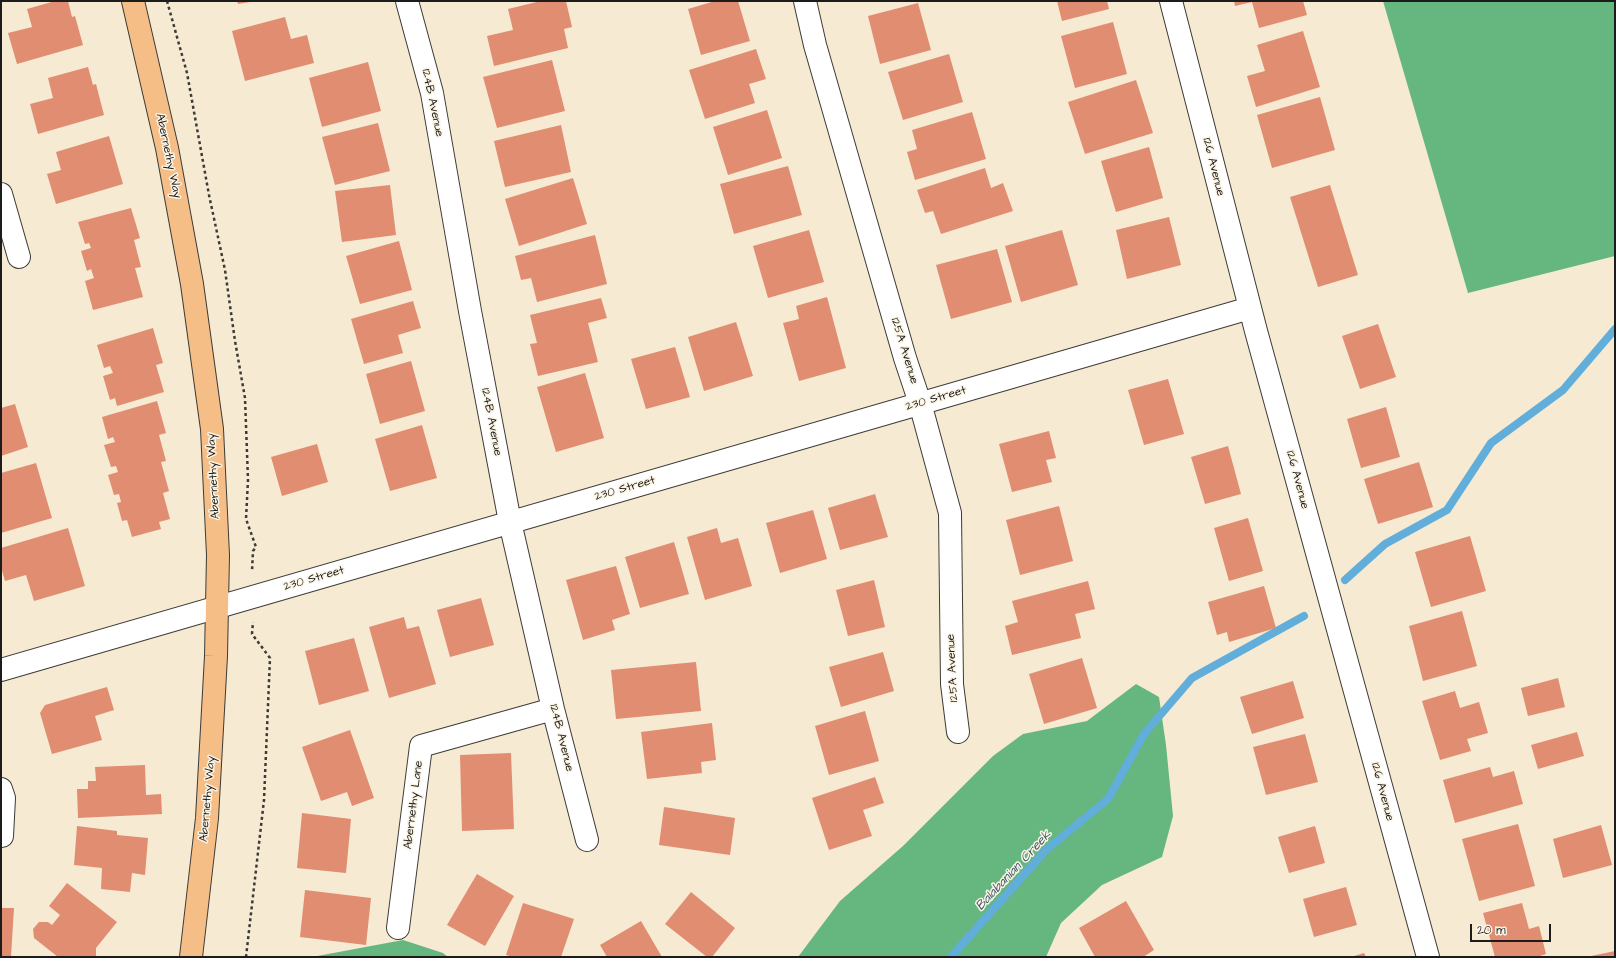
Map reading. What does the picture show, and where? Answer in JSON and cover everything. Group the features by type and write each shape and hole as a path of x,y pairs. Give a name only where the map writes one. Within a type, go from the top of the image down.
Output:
{"main road":[{"name":"Abernethy Way","path":"133,1 167,148 193,292 212,429 218,555 212,755 207,818 191,957"}],"street":[{"name":"124B Avenue","path":"407,1 432,93 470,311 510,522 553,709 587,840"},
{"name":"125A Avenue","path":"804,1 815,45 902,350 920,403 950,513 952,684 958,732"},
{"name":"126 Avenue","path":"1171,1 1250,308 1428,957"},
{"path":"1,194 19,257"},
{"name":"230 Street","path":"1,670 1250,308"},
{"name":"Abernethy Lane","path":"398,928 421,746 553,709"},
{"path":"1,789 4,798 2,836"}],"path":[{"path":"167,1 187,73 208,195 225,270 245,398 248,480 246,519 256,547 253,551"},
{"path":"246,957 264,800 270,658 252,634 253,625"}],"green space":[{"path":"1383,1 1615,1 1615,256 1468,293"},
{"path":"1136,684 1159,697 1166,745 1173,816 1162,857 1102,885 1061,923 1046,957 798,957 840,901 903,846 993,756 1023,734 1087,721"},
{"path":"403,940 443,953 448,957 312,957"}],"building":[{"path":"55,1 68,1 72,17 75,16 83,45 17,64 8,33 32,27 27,9"},
{"path":"237,1 250,1 250,2 238,4"},
{"path":"541,1 566,1 572,27 564,29 568,48 494,66 487,36 513,30 508,9"},
{"path":"715,1 738,1 750,41 701,55 688,9"},
{"path":"1057,1 1107,1 1109,9 1062,21"},
{"path":"1234,1 1303,1 1307,15 1259,28 1252,2 1235,6"},
{"path":"918,3 931,50 880,64 868,16"},
{"path":"285,17 291,39 307,35 314,63 245,81 232,31"},
{"path":"1113,22 1127,74 1075,88 1061,36"},
{"path":"1303,31 1320,87 1256,107 1247,76 1265,71 1257,45"},
{"path":"756,49 766,79 749,84 755,103 705,119 689,70"},
{"path":"949,54 963,102 903,120 888,72"},
{"path":"552,60 565,111 497,128 483,77"},
{"path":"368,62 381,111 322,127 309,78"},
{"path":"88,67 93,85 96,84 104,115 38,134 30,104 53,98 48,78"},
{"path":"1136,80 1153,133 1085,154 1068,102"},
{"path":"1320,97 1335,150 1272,168 1257,115"},
{"path":"767,110 782,158 728,175 713,127"},
{"path":"972,112 986,159 915,180 907,152 917,149 912,130"},
{"path":"378,123 390,171 335,185 322,137"},
{"path":"561,125 571,172 505,187 494,141"},
{"path":"109,136 123,184 56,204 47,174 61,170 56,152"},
{"path":"1149,147 1163,198 1116,212 1101,161"},
{"path":"788,166 802,215 734,234 720,184"},
{"path":"985,168 991,188 1003,183 1013,211 941,234 933,211 925,213 917,190"},
{"path":"573,178 587,224 519,246 505,199"},
{"path":"390,185 396,235 342,242 335,191"},
{"path":"1330,185 1358,275 1318,287 1290,197"},
{"path":"131,208 140,238 134,240 141,267 135,268 143,297 93,310 85,281 94,278 91,269 87,271 81,251 91,248 89,243 85,244 78,222"},
{"path":"1169,217 1181,265 1127,279 1116,230"},
{"path":"809,230 824,282 768,298 753,246"},
{"path":"1062,230 1078,285 1021,302 1005,246"},
{"path":"595,235 607,284 537,302 531,278 521,280 515,256"},
{"path":"399,241 412,290 360,304 346,256"},
{"path":"997,249 1012,302 951,319 936,265"},
{"path":"827,297 846,368 799,381 783,323 799,319 796,306"},
{"path":"601,298 607,318 588,323 598,362 538,376 530,344 537,343 530,315"},
{"path":"413,301 421,328 398,335 403,353 364,364 351,319"},
{"path":"736,322 753,376 704,391 688,337"},
{"path":"1378,324 1396,377 1360,389 1342,336"},
{"path":"153,328 163,363 156,365 164,392 117,406 115,398 110,400 103,376 113,373 110,366 104,368 97,345"},
{"path":"675,347 690,397 646,409 631,359"},
{"path":"411,361 425,411 380,424 366,374"},
{"path":"585,373 604,438 556,452 537,387"},
{"path":"1168,379 1184,434 1144,445 1128,390"},
{"path":"157,401 166,433 159,435 166,461 161,462 169,491 163,493 170,519 159,522 161,529 132,537 127,520 122,521 117,503 121,502 119,494 114,495 108,475 118,472 116,466 111,467 104,445 115,442 113,437 108,439 102,417"},
{"path":"15,404 28,447 1,456 1,408"},
{"path":"1386,407 1400,457 1361,468 1347,419"},
{"path":"422,425 437,478 390,491 375,439"},
{"path":"1049,431 1056,458 1046,460 1052,482 1012,492 999,444"},
{"path":"317,444 328,482 282,496 271,457"},
{"path":"1228,446 1241,494 1205,504 1191,457"},
{"path":"1419,462 1433,507 1378,524 1364,479"},
{"path":"36,463 52,518 1,533 1,473"},
{"path":"875,494 888,537 840,550 828,508"},
{"path":"1059,506 1073,561 1020,575 1006,520"},
{"path":"813,510 827,559 780,573 766,523"},
{"path":"1248,518 1263,571 1229,581 1214,528"},
{"path":"68,528 85,586 34,601 26,575 5,581 1,567 1,548"},
{"path":"717,528 721,543 738,538 752,586 705,600 687,537"},
{"path":"1470,536 1486,591 1431,607 1415,552"},
{"path":"674,542 689,594 640,608 625,557"},
{"path":"616,566 630,614 612,620 615,630 583,640 566,580"},
{"path":"874,580 885,627 848,636 836,590"},
{"path":"1088,581 1095,609 1075,614 1081,638 1012,655 1005,626 1018,622 1012,601"},
{"path":"1264,586 1276,628 1229,642 1227,632 1217,635 1208,602"},
{"path":"481,598 494,645 450,657 437,610"},
{"path":"1462,611 1477,666 1423,681 1409,626"},
{"path":"404,617 407,629 419,626 436,684 389,698 369,627"},
{"path":"354,638 369,691 319,705 305,651"},
{"path":"883,652 894,691 841,707 829,667"},
{"path":"1082,658 1097,708 1044,724 1029,674"},
{"path":"696,662 701,711 616,719 611,670"},
{"path":"1558,678 1565,707 1528,716 1521,688"},
{"path":"1293,681 1304,718 1252,734 1240,697"},
{"path":"107,687 114,710 95,716 102,740 52,754 40,713 45,705"},
{"path":"1455,691 1460,708 1479,702 1488,733 1467,739 1471,751 1440,760 1422,701"},
{"path":"865,711 879,761 829,775 815,726"},
{"path":"712,723 716,760 701,762 702,773 647,779 641,732"},
{"path":"350,730 374,798 352,806 347,792 321,801 302,747"},
{"path":"1577,732 1584,756 1538,769 1531,745"},
{"path":"1305,734 1318,782 1266,795 1253,747"},
{"path":"511,753 514,829 462,831 460,755"},
{"path":"145,765 146,795 161,794 162,814 78,818 77,789 88,789 88,781 96,781 95,767"},
{"path":"1490,767 1493,777 1514,771 1523,804 1455,823 1443,780"},
{"path":"875,777 884,803 863,810 872,836 829,850 812,798"},
{"path":"664,807 735,818 730,855 659,845"},
{"path":"302,813 351,819 346,873 297,868"},
{"path":"1518,824 1535,886 1479,901 1462,839"},
{"path":"1601,825 1612,865 1563,878 1553,839"},
{"path":"77,826 117,831 117,835 148,838 145,875 132,873 130,892 101,889 102,868 74,865"},
{"path":"1315,826 1325,863 1289,873 1278,837"},
{"path":"477,874 514,896 485,946 447,925"},
{"path":"67,883 117,922 96,948 96,957 58,957 34,938 33,929 39,922 48,922 52,925 60,915 49,906"},
{"path":"1346,887 1357,925 1314,937 1303,899"},
{"path":"305,890 371,898 366,945 300,937"},
{"path":"691,892 735,928 712,957 707,957 665,924"},
{"path":"1126,901 1154,950 1143,957 1095,957 1079,928"},
{"path":"523,903 574,919 561,957 514,957 506,955"},
{"path":"1522,903 1529,929 1539,926 1546,954 1537,957 1495,957 1483,913"},
{"path":"1,908 14,908 11,957 1,957"},
{"path":"641,921 662,957 607,957 600,945"},
{"path":"1615,951 1615,957 1591,957 1591,956"},
{"path":"1364,953 1366,957 1351,957"}],"waterway":[{"name":"Balabanian Creek","path":"1345,580 1385,544 1447,510 1491,443 1563,390 1615,329"},
{"name":"Balabanian Creek","path":"951,957 1046,850 1108,799 1144,734 1192,678 1304,616"}]}
